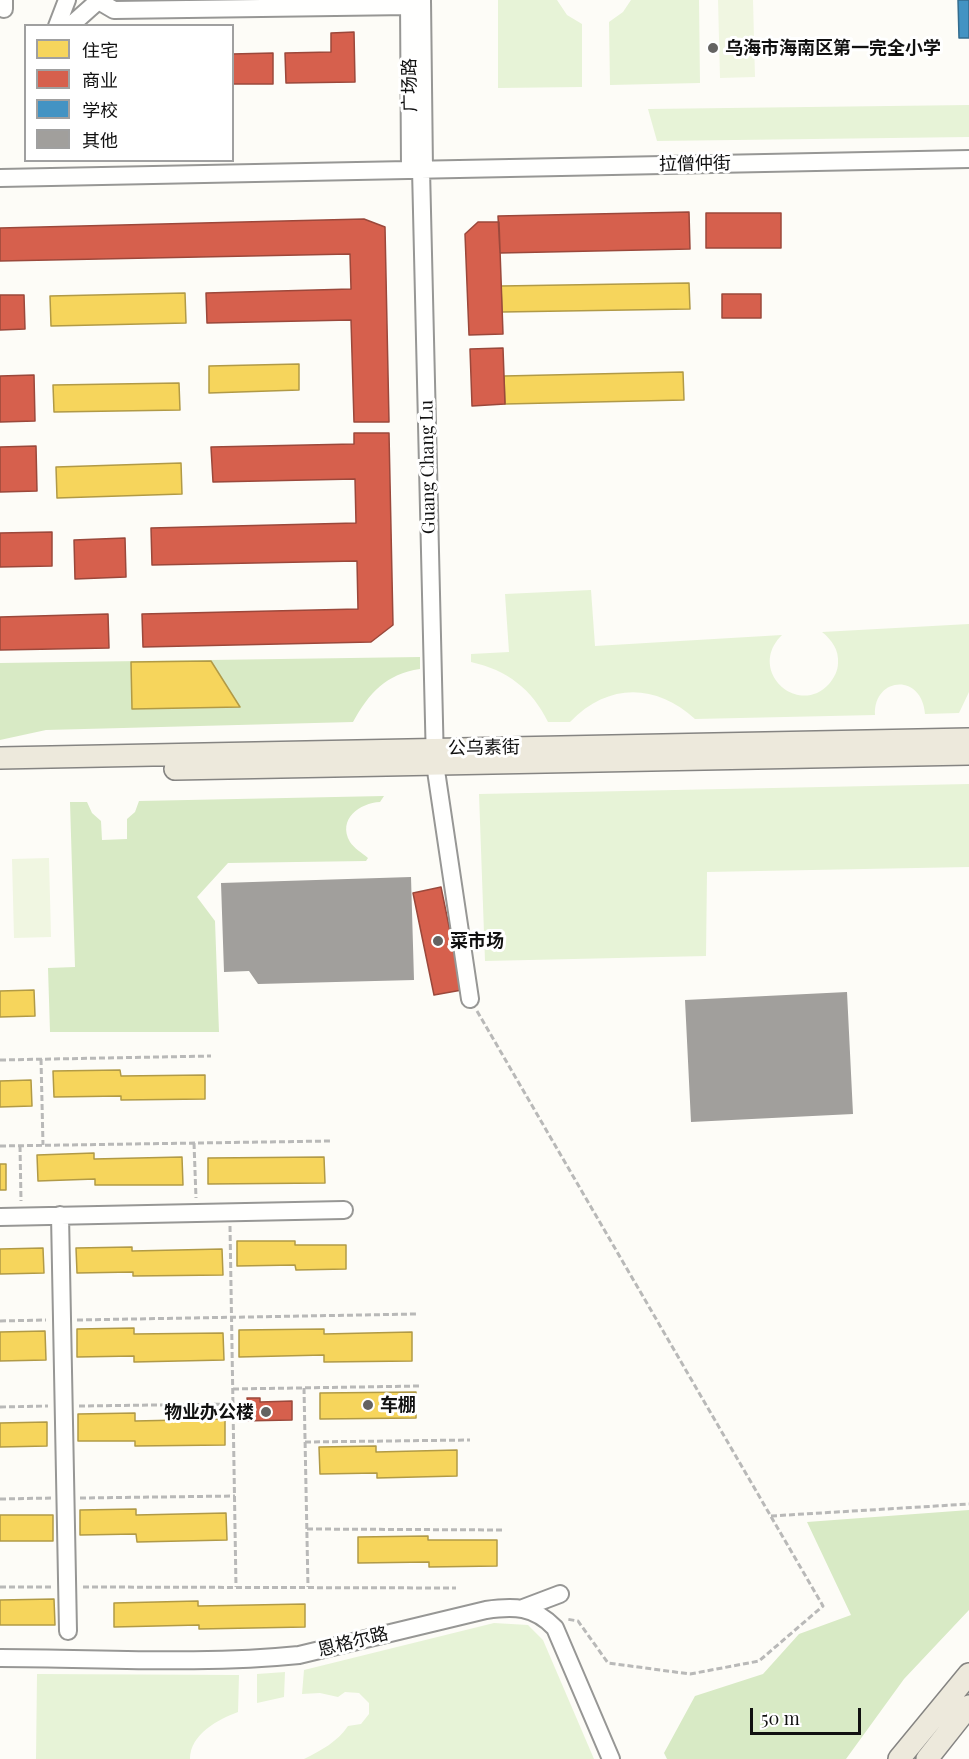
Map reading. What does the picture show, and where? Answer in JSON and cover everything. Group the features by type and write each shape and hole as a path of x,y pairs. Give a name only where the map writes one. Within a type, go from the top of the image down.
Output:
{"main road":[{"name":"公乌素街","path":"0,773 969,739"},
{"name":"公乌素街","path":"0,758 969,754"},
{"path":"899,1759 969,1674"},
{"path":"927,1759 969,1706"}],"street":[{"path":"58,24 67,0"},
{"path":"72,24 98,1 114,10 413,2"},
{"name":"广场路","path":"413,2 419,169"},
{"name":"拉僧仲街","path":"0,178 52,169 419,169 969,159"},
{"name":"Guang Chang Lu","path":"419,169 435,757 470,999"},
{"path":"0,1216 344,1210"},
{"path":"60,1215 68,1631"},
{"path":"523,1608 560,1594"},
{"name":"恩格尔路","path":"0,1658 210,1660 273,1658 300,1655 486,1610 506,1607 523,1608 543,1617 555,1628 611,1759"}],"path":[{"path":"470,999 823,1606 759,1661 690,1674 608,1663 578,1621 543,1617"},
{"path":"0,1060 211,1056"},
{"path":"41,1059 43,1145"},
{"path":"0,1146 330,1141"},
{"path":"194,1143 196,1213"},
{"path":"20,1146 22,1216"},
{"path":"230,1212 236,1587"},
{"path":"69,1320 417,1314"},
{"path":"0,1321 46,1320"},
{"path":"233,1389 420,1386"},
{"path":"304,1388 308,1588"},
{"path":"70,1406 233,1404"},
{"path":"0,1407 58,1406"},
{"path":"305,1442 470,1440"},
{"path":"70,1498 235,1496"},
{"path":"0,1499 59,1498"},
{"path":"771,1516 969,1503"},
{"path":"307,1529 504,1530"},
{"path":"0,1587 59,1587"},
{"path":"83,1587 456,1588"}],"green space":[{"path":"498,0 557,0 567,15 582,24 582,87 498,88"},
{"path":"631,0 699,0 700,83 610,85 609,22 623,12"},
{"path":"718,0 753,0 755,77 720,78"},
{"path":"969,105 969,137 657,141 648,109"},
{"path":"591,590 595,646 782,635 772,649 770,662 773,675 780,685 791,693 804,696 817,693 829,684 837,669 836,650 822,632 969,624 969,692 959,713 925,714 922,700 916,691 898,684 882,693 876,702 875,715 695,719 680,707 664,699 632,692 616,694 600,700 570,722 548,722 542,710 517,683 496,670 471,662 471,654 509,652 505,594"},
{"path":"420,657 420,669 397,675 380,686 365,702 353,722 46,730 0,740 0,663"},
{"path":"969,784 969,867 707,872 706,956 485,961 479,794"},
{"path":"384,796 380,802 358,809 346,826 350,842 368,858 366,861 228,863 197,897 215,921 219,1032 50,1032 48,968 75,967 70,802 87,802 92,813 101,821 102,840 127,839 127,819 135,812 139,801"},
{"path":"49,858 51,937 14,938 12,859"},
{"path":"969,1510 969,1610 904,1679 846,1759 667,1759 664,1753 695,1696 763,1674 799,1634 851,1615 807,1522"},
{"path":"494,1623 528,1625 543,1640 594,1759 304,1759 329,1745 348,1726 361,1724 369,1714 369,1703 359,1693 345,1692 338,1697 320,1693 302,1694 304,1670"},
{"path":"285,1672 284,1697 257,1703 257,1674"},
{"path":"37,1674 239,1675 238,1712 214,1723 200,1735 191,1750 190,1759 36,1759"}],"building: 住宅":[{"path":"689,283 690,309 502,312 501,286"},
{"path":"185,293 186,323 51,326 50,296"},
{"path":"299,364 299,390 209,393 209,366"},
{"path":"683,372 684,400 505,404 504,376"},
{"path":"179,383 180,410 54,412 53,385"},
{"path":"181,463 182,494 57,498 56,467"},
{"path":"211,661 240,707 132,709 131,662"},
{"path":"34,990 35,1016 0,1017 0,991"},
{"path":"120,1070 121,1076 205,1075 205,1099 121,1100 121,1096 54,1097 53,1071"},
{"path":"31,1080 32,1106 0,1107 0,1081"},
{"path":"94,1153 94,1159 182,1157 183,1185 95,1185 95,1179 38,1181 37,1155"},
{"path":"324,1157 325,1183 208,1184 208,1158"},
{"path":"0,1164 6,1164 6,1190 0,1190"},
{"path":"237,1241 295,1241 295,1245 346,1245 346,1269 296,1270 295,1265 237,1266"},
{"path":"132,1247 132,1251 222,1249 223,1275 133,1276 133,1272 77,1273 76,1248"},
{"path":"43,1248 44,1273 0,1274 0,1249"},
{"path":"134,1328 134,1334 223,1333 224,1360 134,1362 134,1356 77,1357 77,1329"},
{"path":"324,1329 324,1334 412,1332 412,1361 324,1362 324,1355 239,1357 239,1330"},
{"path":"45,1331 46,1360 0,1361 0,1332"},
{"name":"车棚","path":"416,1392 416,1418 320,1419 320,1393"},
{"path":"135,1413 135,1421 225,1419 225,1445 135,1446 135,1441 78,1441 78,1414"},
{"path":"47,1422 47,1446 0,1447 0,1423"},
{"path":"376,1446 376,1452 457,1450 457,1476 377,1478 377,1473 320,1474 319,1447"},
{"path":"136,1509 136,1515 226,1513 227,1540 137,1542 136,1534 80,1535 80,1510"},
{"path":"0,1515 53,1515 53,1541 0,1541"},
{"path":"428,1536 428,1540 497,1540 497,1566 429,1567 429,1562 358,1563 358,1537"},
{"path":"54,1599 55,1625 0,1625 0,1600"},
{"path":"198,1601 198,1606 305,1604 305,1627 199,1629 199,1625 114,1627 114,1603"}],"building: 商业":[{"path":"354,32 355,82 286,83 285,53 331,52 331,33"},
{"path":"273,53 273,84 234,84 234,54"},
{"path":"689,212 690,249 500,253 498,216"},
{"path":"706,213 781,213 781,248 706,248"},
{"path":"364,219 385,227 389,422 354,422 351,320 207,323 206,293 351,289 350,254 0,261 0,228"},
{"path":"478,222 499,222 503,334 469,335 465,234"},
{"path":"722,294 761,294 761,318 722,318"},
{"path":"0,295 24,295 25,329 0,330"},
{"path":"503,348 505,404 472,406 470,349"},
{"path":"34,375 35,421 0,422 0,376"},
{"path":"354,433 389,433 393,625 371,642 143,647 142,614 358,609 357,561 152,565 151,528 356,523 355,479 213,482 211,447 354,444"},
{"path":"36,446 37,491 0,492 0,447"},
{"path":"52,532 52,566 0,567 0,533"},
{"path":"125,538 126,577 75,579 74,540"},
{"path":"108,614 109,648 0,650 0,617"},
{"name":"菜市场","path":"441,887 462,990 434,995 413,893"},
{"name":"物业办公楼","path":"247,1398 260,1398 260,1402 292,1401 292,1420 241,1421 241,1403 248,1403"}],"building: 学校":[{"path":"958,0 969,0 969,38 959,38"}],"building: 其他":[{"path":"411,877 414,980 258,984 249,971 224,972 221,883"},
{"path":"847,992 853,1114 691,1122 685,1000"}],"place":[{"name":"乌海市海南区第一完全小学","path":"713,48"},
{"name":"菜市场","path":"438,941"},
{"name":"车棚","path":"368,1405"},
{"name":"物业办公楼","path":"266,1412"}]}
